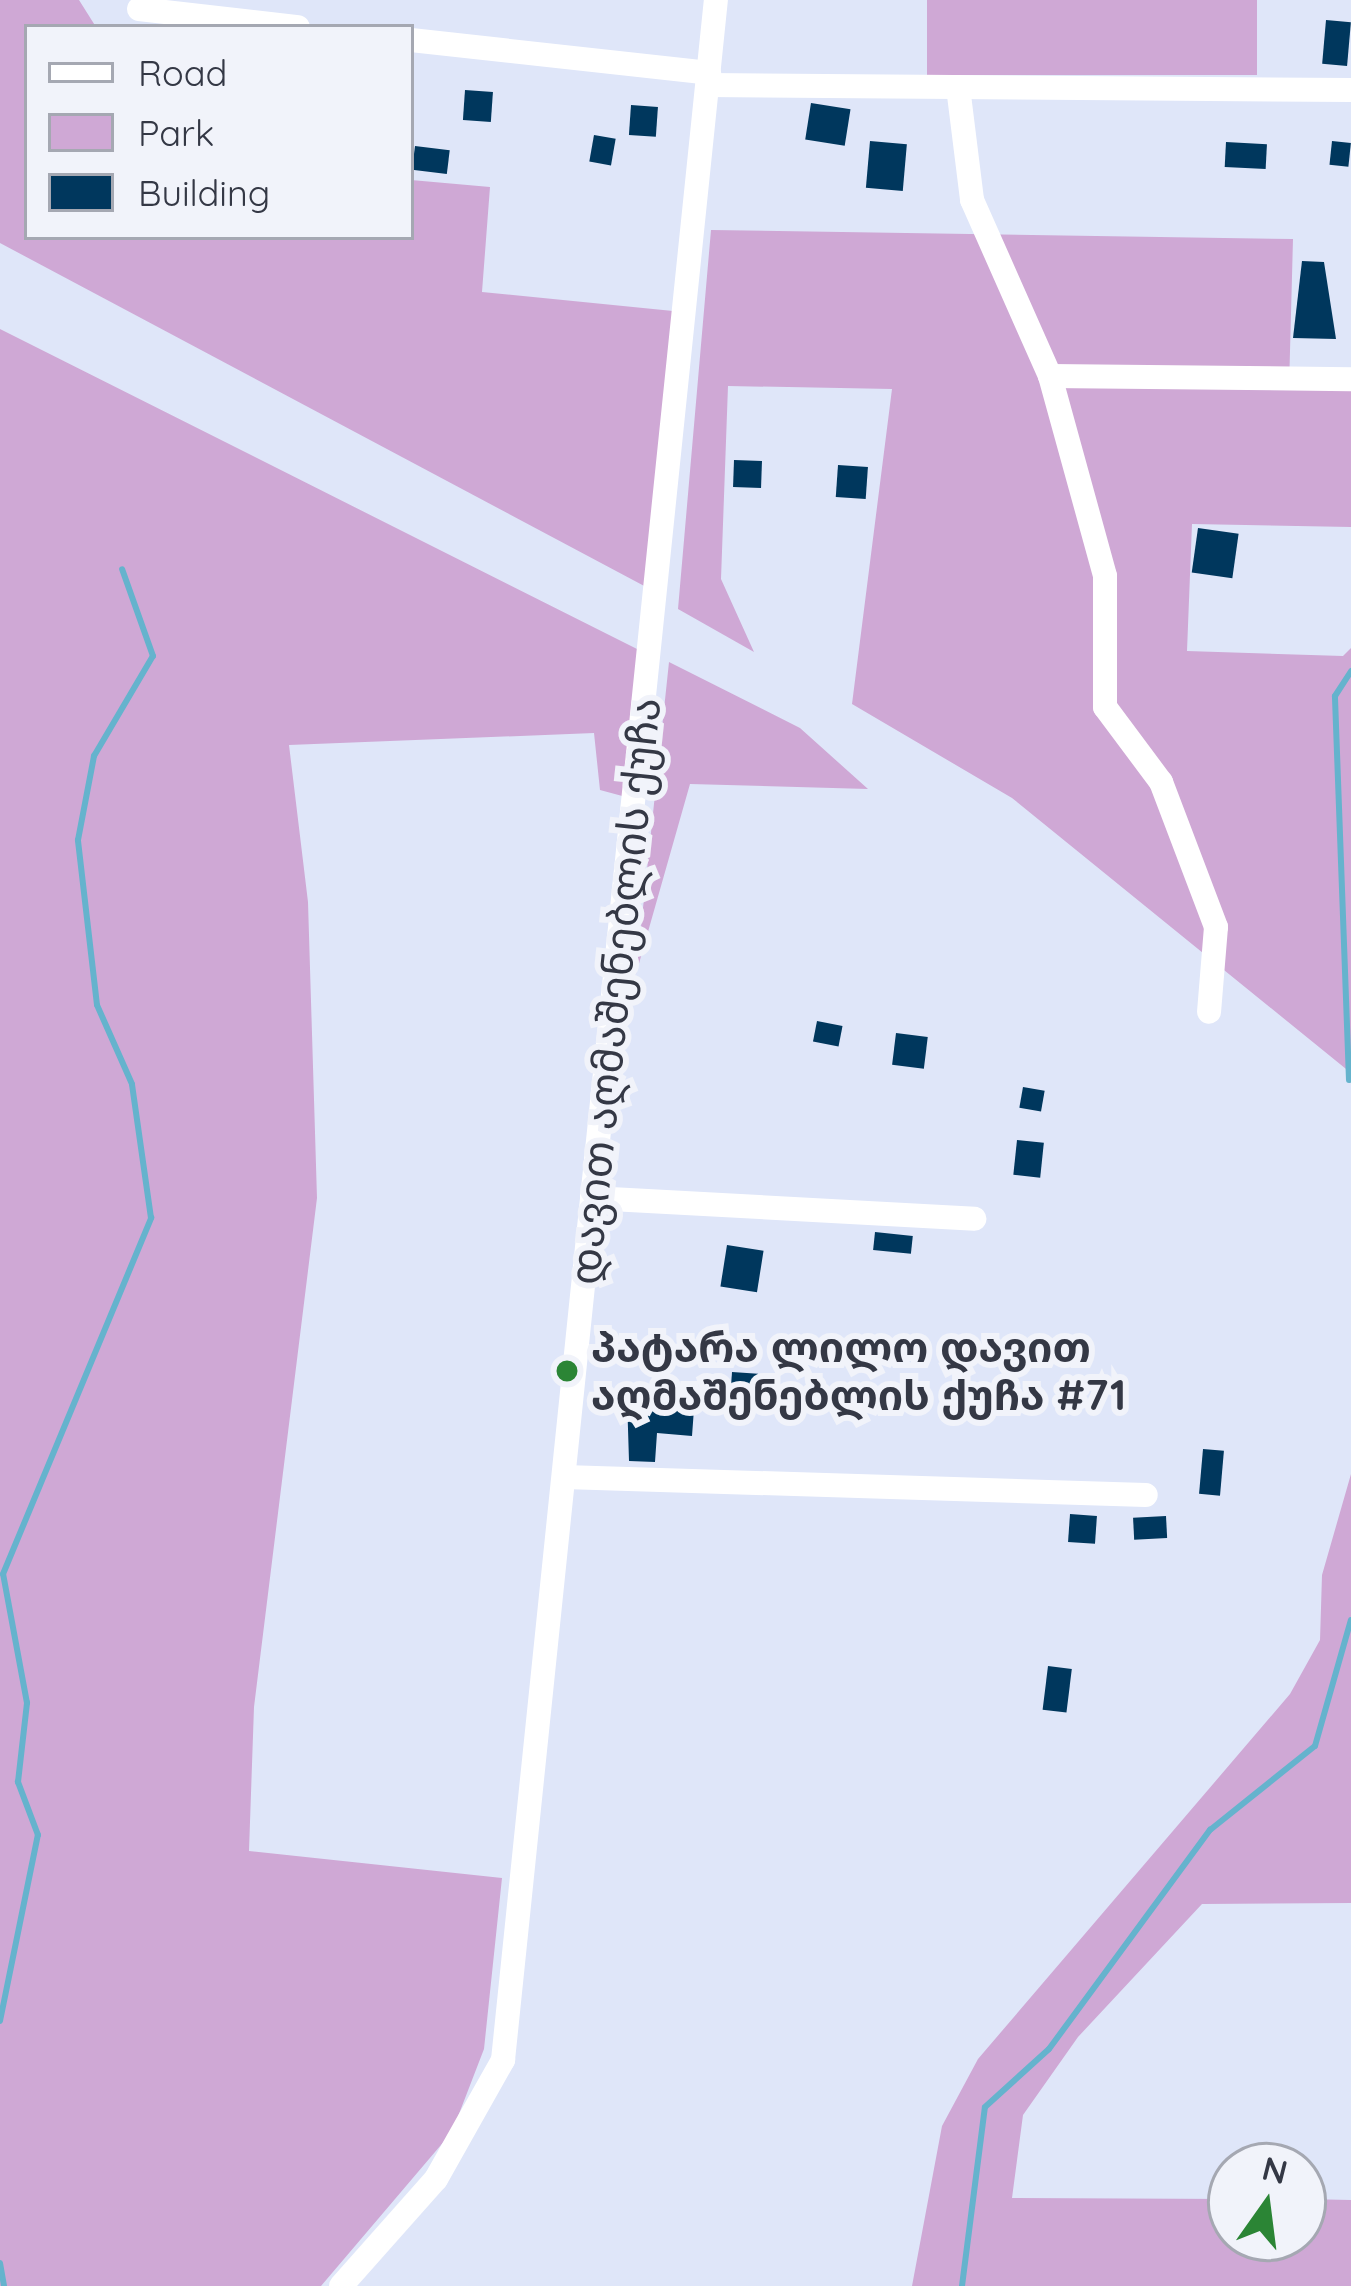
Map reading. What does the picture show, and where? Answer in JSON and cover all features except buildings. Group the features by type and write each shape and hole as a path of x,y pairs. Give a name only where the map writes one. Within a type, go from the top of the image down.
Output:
{"street":[{"name":"დავით აღმაშენებლის ქუჩა","path":"340,2286 436,2179 503,2060 716,0"},
{"path":"139,9 272,24"},
{"path":"414,40 709,79 958,87 1351,90"},
{"path":"958,87 972,200 1050,376 1105,576 1105,707 1161,782 1216,927 1209,1012"},
{"path":"1050,376 1351,380"},
{"path":"592,1198 974,1219"},
{"path":"563,1477 1146,1495"}],"green space":[{"path":"0,0 79,0 94,24 24,24 24,240 414,240 414,180 490,187 482,292 673,311 648,588 0,243"},
{"path":"927,0 1257,0 1257,75 927,75"},
{"path":"711,230 1293,239 1289,389 1351,387 1351,527 1192,524 1187,651 1343,656 1351,648 1351,1073 1012,798 852,704 892,389 728,386 721,579 754,652 678,609"},
{"path":"0,329 641,651 626,797 600,790 594,733 289,745 308,902 317,1198 254,1707 249,1851 502,1878 484,2049 452,2132 321,2286 0,2286"},
{"path":"669,662 800,728 868,789 690,784 636,974"},
{"path":"1351,1474 1351,1903 1202,1904 1078,2037 1023,2115 1012,2198 1207,2199 1207,2262 1327,2262 1327,2200 1351,2200 1351,2286 912,2286 942,2126 978,2059 1290,1694 1320,1640 1322,1575"}],"waterway":[{"path":"0,2021 38,1835 18,1782 27,1703 3,1574 151,1218 132,1084 97,1005 78,840 94,756 153,656 122,569"},
{"path":"1349,1080 1335,696 1351,671"},
{"path":"962,2286 985,2107 1049,2049 1210,1830 1315,1746 1351,1620"},
{"path":"0,2263 4,2286"}],"place":[{"name":"პატარა ლილო დავით აღმაშენებლის ქუჩა #71","path":"567,1371"}]}
